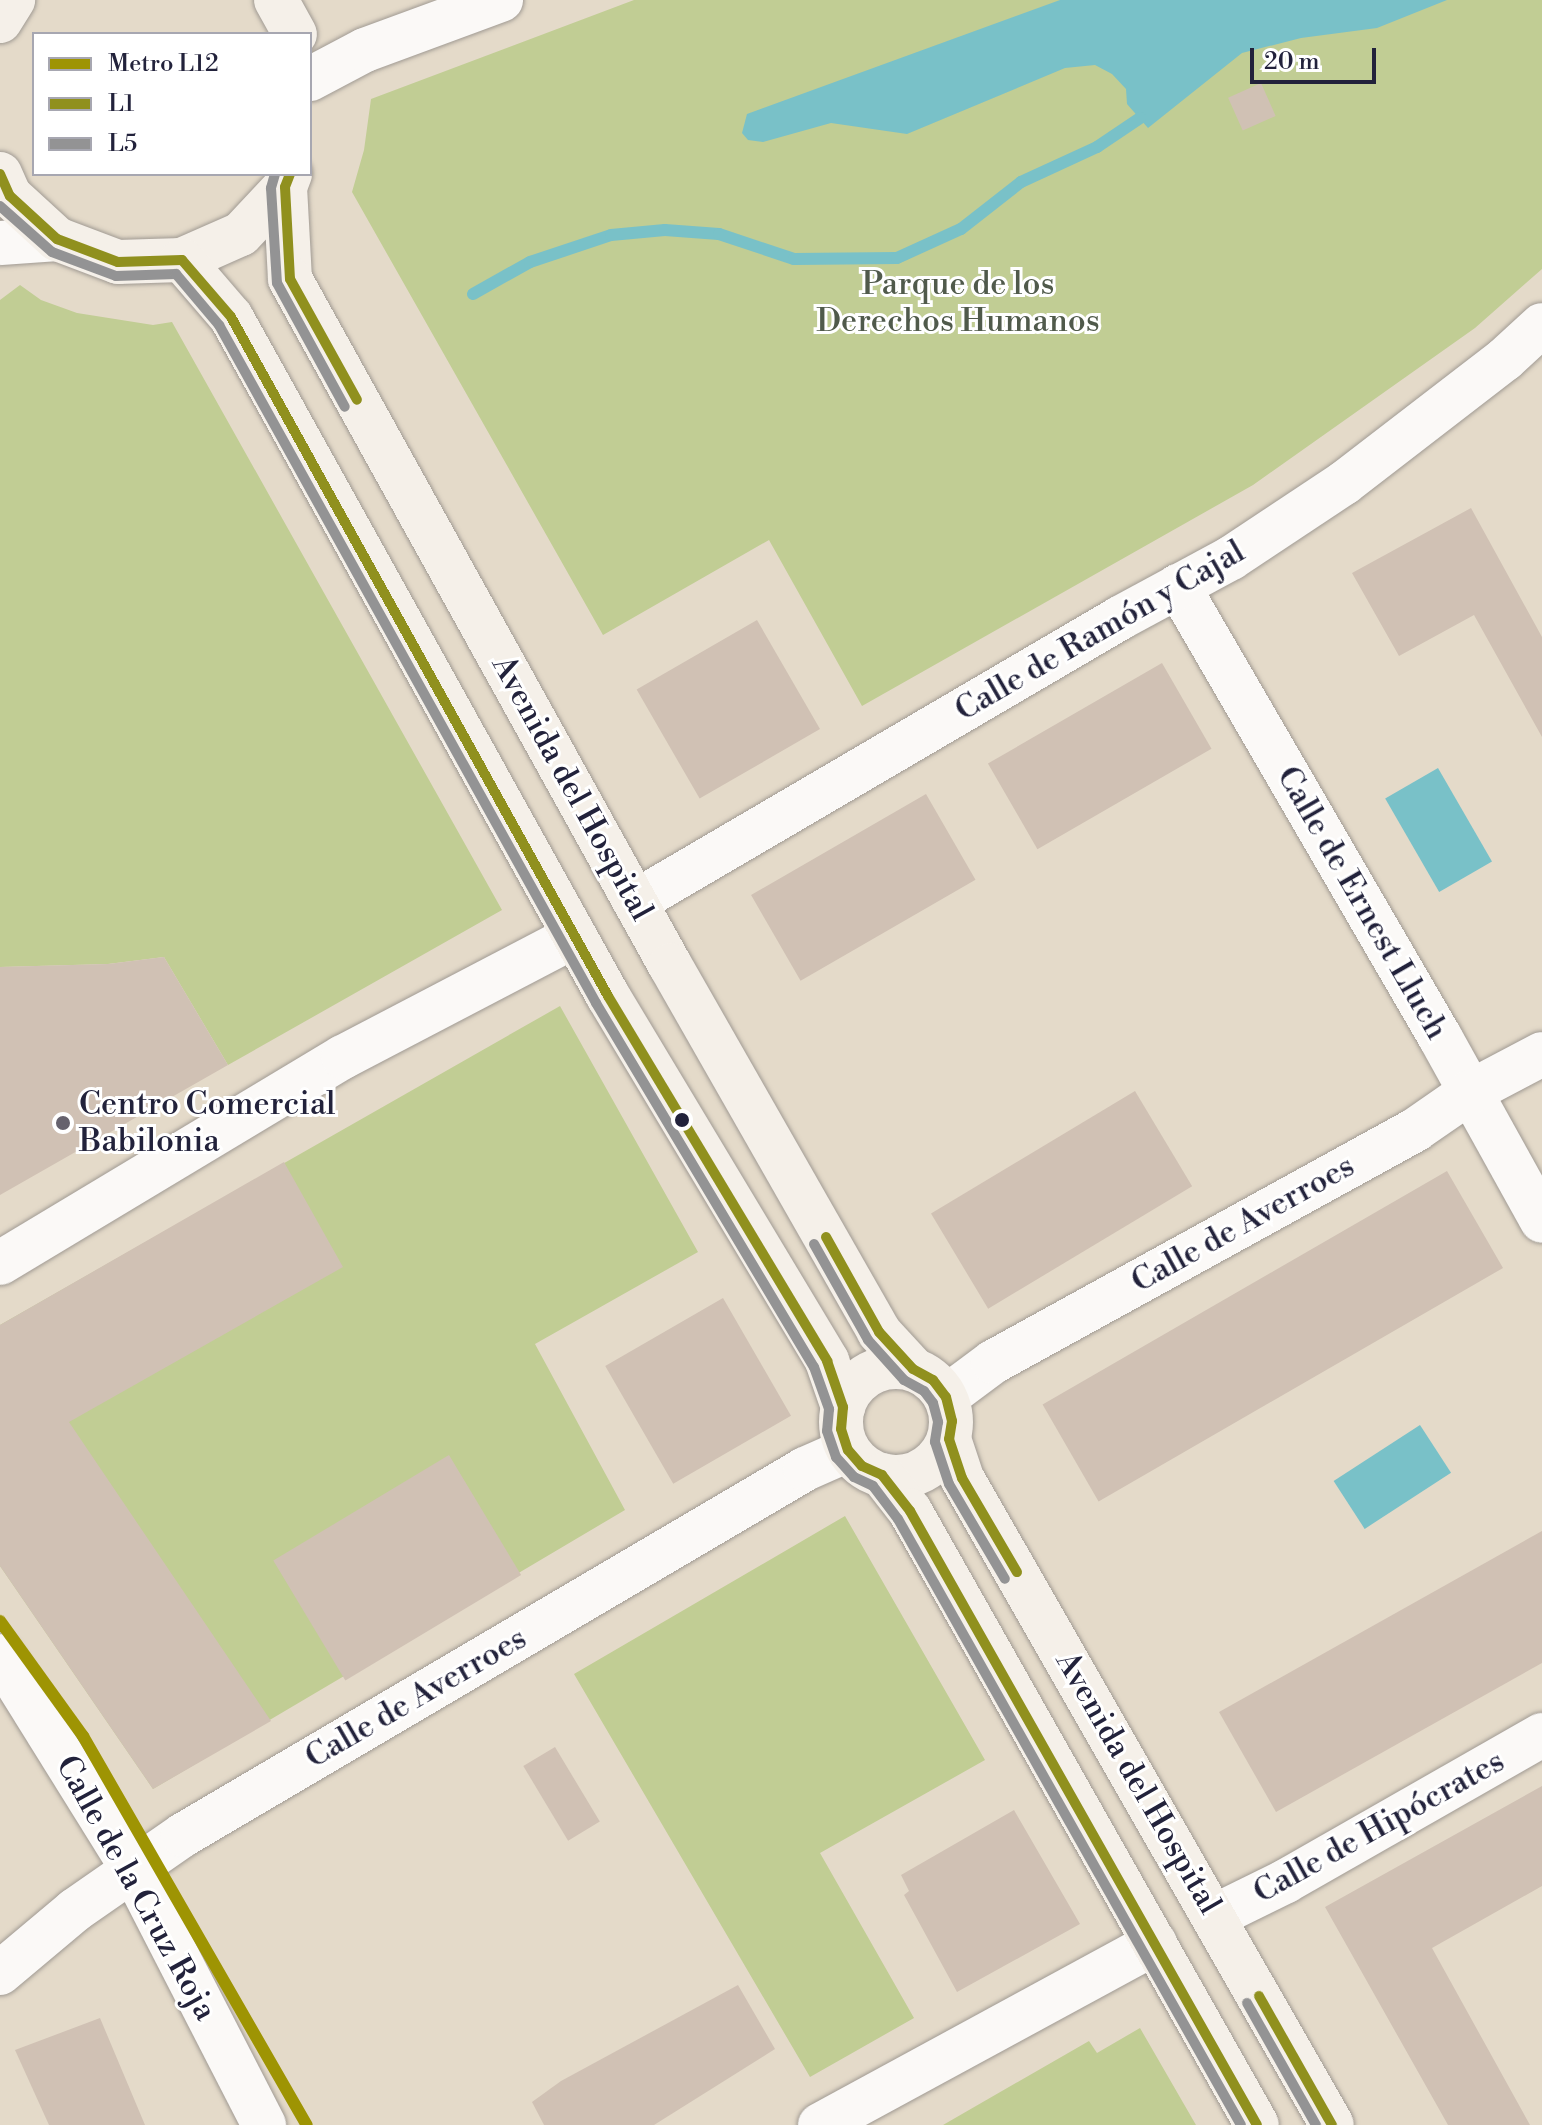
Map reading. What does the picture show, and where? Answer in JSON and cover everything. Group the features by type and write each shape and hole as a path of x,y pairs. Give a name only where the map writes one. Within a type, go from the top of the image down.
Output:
{"main road":[{"path":"0,21 13,0"},
{"path":"276,0 294,32"},
{"path":"0,174 10,196 57,239 118,262 182,260 241,234 287,180"},
{"name":"Avenida del Hospital","path":"287,180 290,279 635,902 879,1332 913,1369"},
{"path":"182,260 231,317 646,1063 827,1361 843,1407"},
{"path":"891,1367 913,1369 933,1380 948,1418 939,1457 923,1471 903,1477 865,1463 841,1429 843,1407 853,1387 869,1373 891,1367"},
{"name":"Avenida del Hospital","path":"948,1418 962,1478 1332,2125"},
{"name":"Avenida del Hospital","path":"865,1463 910,1511 1257,2125"}],"street":[{"path":"312,78 365,50 501,0"},
{"path":"0,243 57,239"},
{"name":"Calle de Ramón y Cajal","path":"635,902 1231,558 1344,483 1505,359 1542,325"},
{"name":"Calle de Ernest Lluch","path":"1178,586 1542,1221"},
{"path":"0,1263 343,1057 574,936"},
{"name":"Calle de Averroes","path":"948,1418 993,1362 1415,1130 1470,1092 1542,1054"},
{"name":"Calle de Averroes","path":"0,1973 75,1910 197,1827 792,1477 865,1463"},
{"name":"Calle de la Cruz Roja","path":"0,1656 133,1870 264,2125"},
{"name":"Calle de Hipócrates","path":"1215,1916 1286,1881 1542,1735"},
{"path":"820,2125 1155,1943"}],"green space":[{"name":"Parque de los Derechos Humanos","path":"634,0 1542,0 1542,269 1475,328 1253,485 862,706 769,540 603,635 352,192 364,150 371,99"},
{"path":"20,285 41,300 77,313 153,325 172,322 502,910 228,1065 164,957 108,964 0,967 0,300"},
{"path":"560,1006 698,1252 535,1344 625,1510 153,1789 0,1566 0,1325"},
{"path":"845,1516 985,1760 820,1853 914,2018 810,2077 574,1674"},
{"path":"1140,2028 1196,2125 943,2125 1089,2041 1097,2053"}],"water":[{"path":"1060,0 1447,0 1377,28 1301,38 1242,53 1148,128 1127,104 1126,89 1112,74 1095,65 1065,68 907,134 831,123 763,142 748,140 742,133 747,114"},
{"path":"1438,768 1492,862 1439,892 1385,798"},
{"path":"1420,1425 1451,1473 1365,1529 1334,1481"}],"building":[{"path":"1261,83 1276,116 1243,131 1228,98"},
{"path":"1471,508 1542,637 1542,737 1474,615 1399,656 1352,573"},
{"path":"757,620 820,729 700,799 637,690"},
{"path":"1162,663 1212,749 1037,849 988,764"},
{"path":"926,794 975,880 801,981 751,895"},
{"name":"Centro Comercial Babilonia","path":"164,957 228,1065 0,1195 0,967 108,964"},
{"path":"1135,1091 1192,1186 988,1309 931,1214"},
{"path":"284,1162 343,1267 69,1422 271,1721 153,1789 0,1566 0,1325"},
{"path":"1447,1171 1503,1268 1099,1501 1043,1404"},
{"path":"723,1298 791,1416 673,1484 605,1366"},
{"path":"449,1455 521,1575 345,1681 273,1561"},
{"path":"1542,1531 1542,1663 1276,1812 1219,1712"},
{"path":"555,1747 600,1822 568,1841 523,1766"},
{"path":"1542,1786 1542,1886 1432,1948 1530,2125 1448,2125 1325,1907"},
{"path":"1014,1810 1080,1924 957,1992 904,1895 909,1891 901,1875"},
{"path":"738,1985 775,2049 654,2125 544,2125 532,2102 561,2081"},
{"path":"100,2018 145,2125 49,2125 15,2050"}],"waterway":[{"path":"473,294 530,262 611,235 665,230 719,234 794,259 897,258 961,229 1021,182 1097,147 1140,118"}],"metro line":[{"name":"L12","path":"0,1621 83,1736 307,2125"}],"transit line":[{"name":"L1","path":"0,174 10,196 57,239 118,262 182,260 231,317 608,996 827,1361 843,1407 841,1429 848,1450 862,1466 882,1475 910,1511 1257,2125"},
{"name":"L5","path":"274,176 271,188 277,283 345,407"},
{"name":"L1","path":"289,176 285,187 290,279 357,400"},
{"name":"L5","path":"0,206 52,252 116,276 176,274 219,325 596,1003 814,1367 829,1409 827,1431 836,1457 854,1477 873,1486 898,1519 1241,2125"},
{"name":"L1","path":"826,1237 879,1332 913,1369 933,1380 946,1397 952,1421 949,1439 962,1478 1017,1572"},
{"name":"L5","path":"814,1244 868,1340 904,1380 924,1391 933,1403 938,1422 935,1442 949,1484 1005,1579"},
{"name":"L1","path":"1259,1996 1332,2125"},
{"name":"L5","path":"1247,2003 1316,2125"}],"place":[{"name":"Centro Comercial Babilonia","path":"63,1123"}]}
